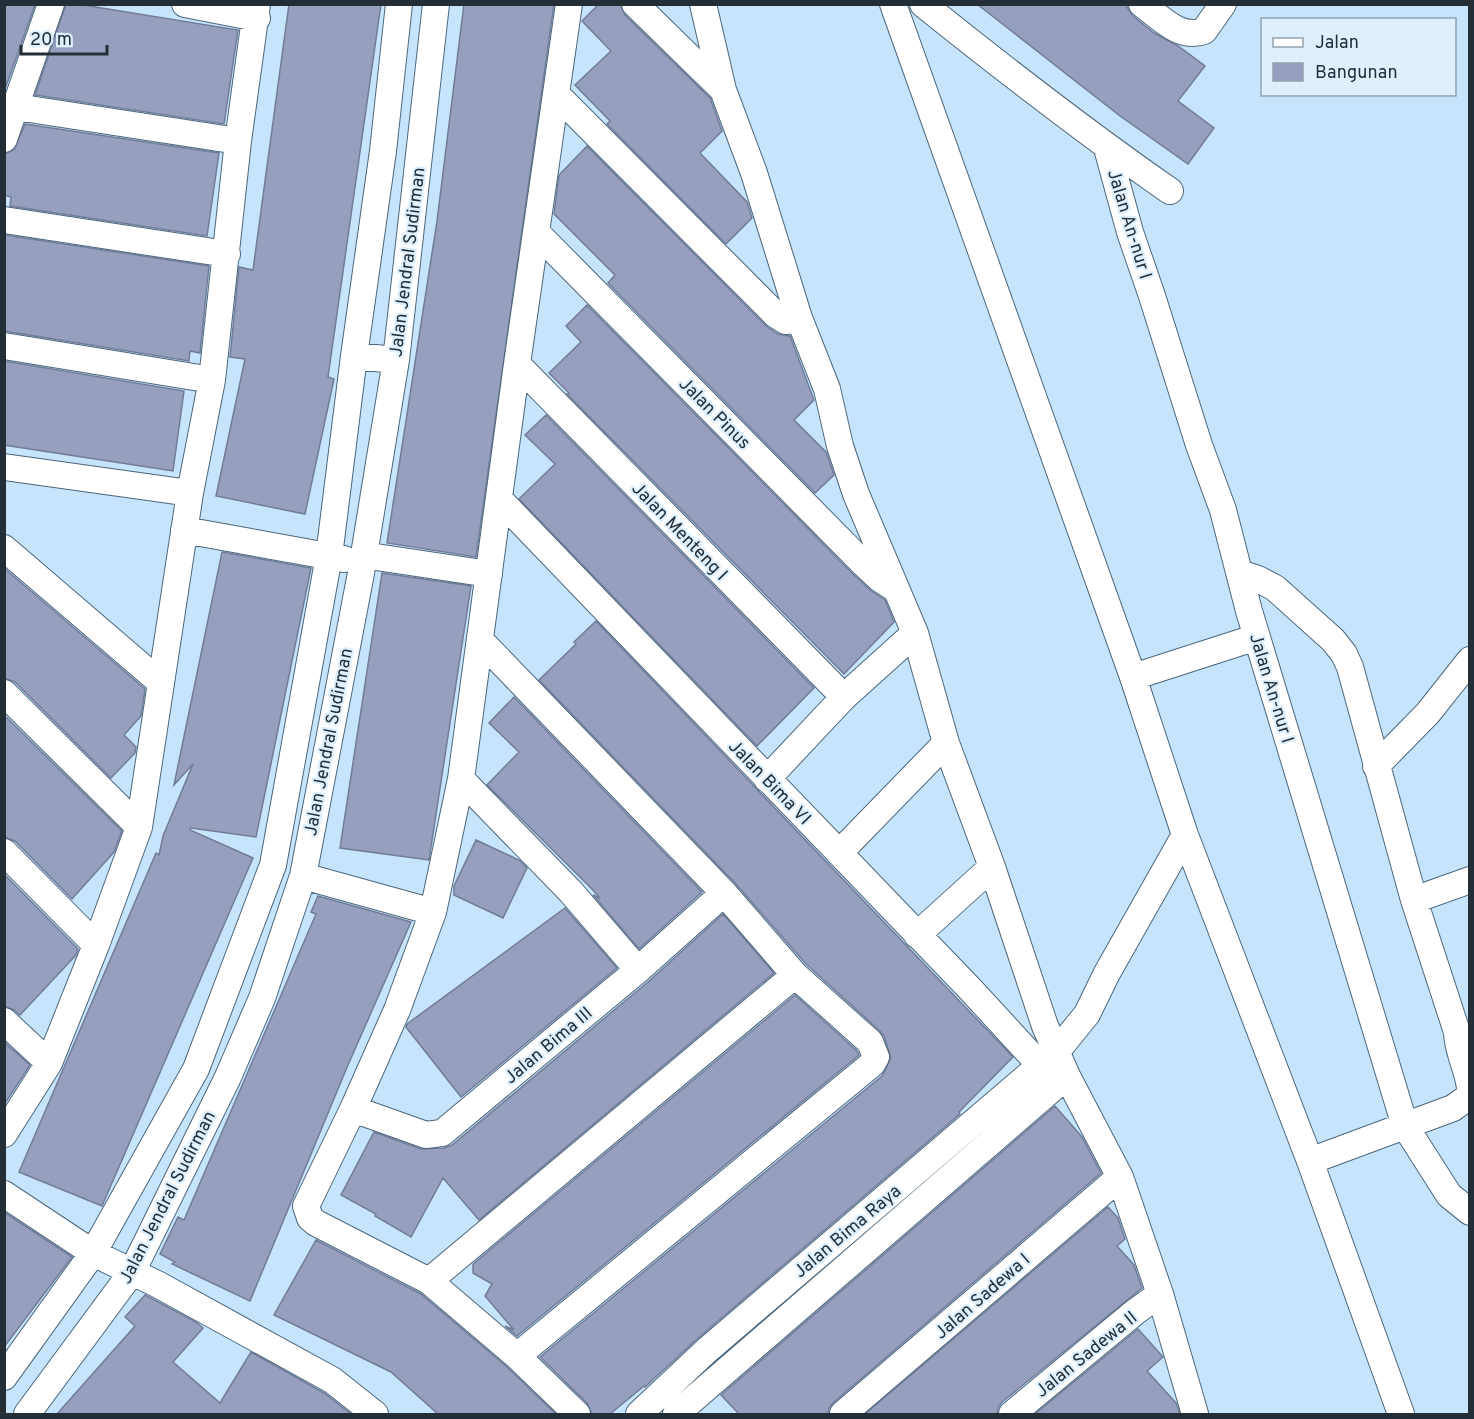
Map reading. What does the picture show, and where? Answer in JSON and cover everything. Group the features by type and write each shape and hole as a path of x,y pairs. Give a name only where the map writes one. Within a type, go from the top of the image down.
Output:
{"street":[{"path":"4,139 51,4"},
{"path":"4,1134 49,1063 96,945 139,827 190,493 212,380 238,141 257,11 185,4"},
{"name":"Jalan Jendral Sudirman","path":"4,1377 93,1253 196,1069 273,865 329,556 354,356 384,151 399,4"},
{"name":"Jalan Jendral Sudirman","path":"27,1414 132,1272 228,1077 262,998 303,876 363,558 396,360 436,4"},
{"path":"569,4 517,364 461,779 433,912 397,1010 306,1206 307,1212 316,1224 429,1281 517,1356 577,1414"},
{"path":"634,4 723,90"},
{"path":"703,4 723,90 754,173 799,318 827,389 840,446 856,494 915,633 946,743 992,867 1046,1026 1049,1059 1067,1076 1120,1177 1160,1294 1193,1414"},
{"path":"893,4 1133,677 1185,835 1310,1161 1401,1414"},
{"path":"923,4 1107,148 1170,191"},
{"path":"1143,4 1180,32 1188,34 1204,31 1223,4"},
{"path":"557,95 776,315 786,321 799,318"},
{"path":"16,107 238,141"},
{"name":"Jalan An-nur I","path":"1107,148 1130,232 1199,445 1223,510 1257,638 1405,1126 1449,1195 1470,1212"},
{"path":"4,220 227,254"},
{"name":"Jalan Pinus","path":"536,232 864,564 880,579 897,589"},
{"path":"4,346 212,380"},
{"path":"354,356 396,360"},
{"name":"Jalan Menteng I","path":"517,364 844,697"},
{"path":"4,467 190,493"},
{"name":"Jalan Bima VI","path":"499,499 1002,1023 1049,1059"},
{"path":"184,530 329,556 363,558 489,574"},
{"path":"4,548 160,682"},
{"path":"1240,573 1275,588 1333,640 1344,654 1354,682 1414,900 1463,1030 1457,1041 1467,1071 1470,1090 1460,1104 1310,1161"},
{"path":"767,779 844,697 915,633"},
{"path":"1133,677 1257,638"},
{"path":"481,641 724,893 795,975 870,1042 876,1053 876,1061 517,1356"},
{"path":"1376,766 1428,713 1470,660"},
{"path":"4,693 139,827"},
{"path":"839,854 946,743"},
{"path":"461,779 571,892 638,970"},
{"name":"Jalan Bima Raya","path":"639,1414 706,1351 1049,1059 1087,1014 1107,973 1185,835"},
{"path":"4,852 96,945"},
{"path":"917,935 992,867"},
{"path":"303,876 433,912"},
{"path":"1414,900 1470,880"},
{"name":"Jalan Bima III","path":"353,1109 426,1135 442,1133 638,970 724,893"},
{"path":"429,1281 795,975"},
{"path":"4,1021 49,1063"},
{"name":"Jalan Bima Raya","path":"685,1412 1067,1076"},
{"name":"Jalan Sadewa I","path":"843,1414 1120,1177"},
{"path":"4,1194 93,1253 332,1380 375,1414"},
{"name":"Jalan Sadewa II","path":"1012,1414 1160,1294"}],"building":[{"path":"4,4 35,5 4,92"},
{"path":"66,4 238,30 224,124 35,95"},
{"path":"289,4 381,4 328,377 334,379 305,514 216,496 245,359 230,357 239,267 253,270"},
{"path":"464,4 554,4 476,557 387,543 437,221"},
{"path":"599,4 620,4 625,15 710,98 722,131 700,153 747,202 752,218 726,244 607,124 610,121 575,85 611,51 582,21"},
{"path":"977,4 1125,4 1133,16 1154,33 1178,46 1205,66 1178,101 1214,128 1188,164 1120,116"},
{"path":"25,124 219,153 207,236 10,206 11,197 4,195 4,154 14,150"},
{"path":"587,146 766,326 778,334 790,336 814,400 794,420 826,452 834,475 815,493 608,283 615,275 554,214 559,175"},
{"path":"5,235 209,266 200,353 190,351 189,361 4,331"},
{"path":"587,305 854,575 885,600 894,622 844,674 567,394 569,393 549,373 581,342 566,326"},
{"path":"4,361 184,391 173,471 4,445"},
{"path":"546,415 814,688 757,746 519,499 555,464 525,435"},
{"path":"222,552 311,568 256,837 191,828 190,830 253,858 102,1206 19,1172 156,853 159,855 163,836 193,764 174,785"},
{"path":"4,568 145,689 141,716 124,735 136,747 135,753 111,778 15,682 4,678"},
{"path":"382,573 471,586 429,860 340,848"},
{"path":"596,621 1013,1057 959,1112 960,1114 696,1340 645,1387 610,1414 592,1414 587,1403 540,1357 882,1076 891,1058 884,1036 880,1031 806,964 735,883 539,680"},
{"path":"514,697 702,892 639,949 593,895 600,898 591,888 487,785 519,752 489,723"},
{"path":"4,715 122,831 114,852 72,899 15,841 4,837"},
{"path":"476,840 519,860 527,868 503,918 454,895 454,886"},
{"path":"4,874 78,949 76,955 20,1015 4,1006"},
{"path":"318,896 411,922 348,1065 250,1301 172,1264 175,1262 160,1254 178,1217 184,1220 316,914 311,912"},
{"path":"565,908 617,968 461,1097 406,1027 407,1024"},
{"path":"723,914 774,973 479,1220 443,1178 411,1237 341,1195 374,1132 421,1149 444,1148 452,1145 648,982"},
{"path":"795,995 859,1055 517,1336 505,1326 514,1330 485,1296 492,1284 473,1273 473,1264"},
{"path":"4,1042 30,1065 4,1105"},
{"path":"1055,1106 1082,1137 1101,1173 833,1403 828,1414 739,1414 721,1395"},
{"path":"1108,1207 1118,1218 1125,1239 1117,1246 1134,1265 1142,1288 1002,1402 997,1414 865,1414"},
{"path":"4,1212 72,1257 4,1347"},
{"path":"316,1240 421,1294 507,1367 556,1414 438,1414 391,1372 274,1315"},
{"path":"145,1295 203,1328 173,1362 220,1403 251,1352 324,1393 351,1414 57,1414 135,1326 125,1317"},
{"path":"1138,1329 1163,1357 1147,1371 1176,1403 1180,1414 1035,1414"}]}
